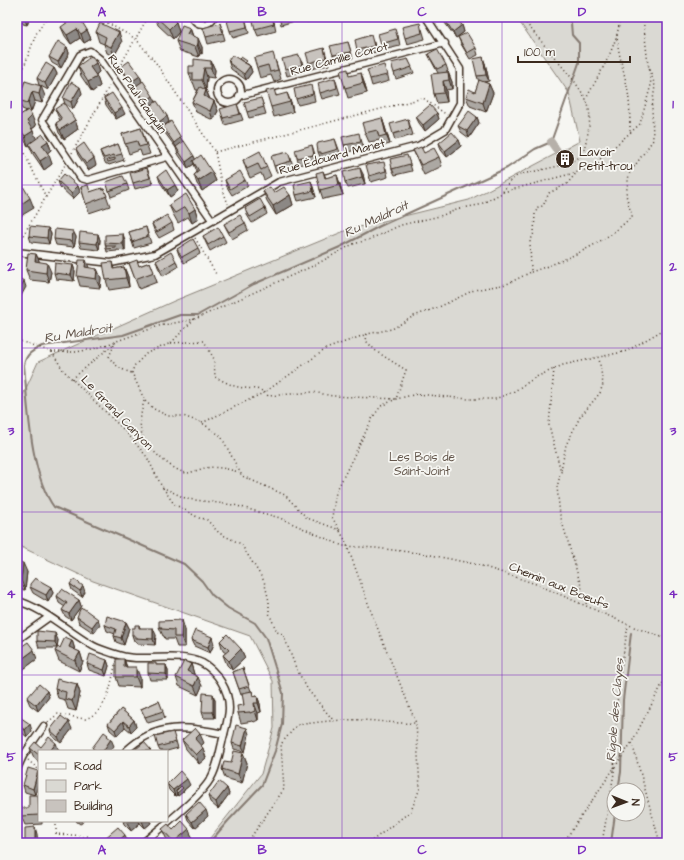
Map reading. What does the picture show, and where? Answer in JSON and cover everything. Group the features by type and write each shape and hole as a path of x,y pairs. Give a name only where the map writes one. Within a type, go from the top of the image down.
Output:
{"street":[{"path":"192,17 194,21 201,24 209,23 214,17"},
{"name":"Rue Édouard Manet","path":"17,252 111,262 155,254 279,182 418,146 445,130 460,103 460,69 445,43 426,17"},
{"name":"Rue Camille Corot","path":"239,96 445,43"},
{"name":"Rue Paul Gauguin","path":"167,157 88,180 81,178 42,120 80,55 90,51 100,59 212,220"},
{"path":"17,601 23,602 49,617 91,645 117,655 140,658 190,659 211,669 224,685 229,707 217,764 208,782 201,791 168,821"},
{"path":"17,640 49,617"},
{"path":"17,769 44,726"},
{"path":"127,750 148,735 171,728 193,728 224,734"},
{"path":"143,843 166,822"}],"path":[{"path":"17,86 36,34 47,17"},
{"path":"97,17 136,39 156,63 215,152 222,187 230,210"},
{"path":"17,240 22,237 46,197 148,17"},
{"path":"502,193 510,181 518,175 568,164 583,154 590,119 589,106 575,82 521,17"},
{"path":"620,17 617,33 617,50 622,63 629,100 630,132"},
{"path":"17,340 52,352 76,352 97,348 159,326 195,319 315,265 352,244 368,240 401,225 440,216 462,208 479,205 502,193 589,169 640,124 651,85 643,17"},
{"path":"586,100 617,33"},
{"path":"202,423 265,392 326,349 367,334 392,329 414,316 440,307 474,290 507,284 531,272 570,258 622,226 632,216 626,194 629,174 653,140 652,107 655,86 648,64"},
{"path":"215,152 423,98 451,119"},
{"path":"17,139 46,197"},
{"path":"531,272 530,242 534,233 535,214 538,207 543,206 549,193 567,184 577,172"},
{"path":"192,232 216,274"},
{"path":"171,343 195,319"},
{"path":"368,843 412,811 420,788 416,723 375,622 347,546 332,517 336,492 373,417 381,406 396,399 418,394 468,399 495,399 513,392 536,377 554,368 627,351 660,331 667,324"},
{"path":"367,334 366,341 377,352 406,370 396,399"},
{"path":"72,379 118,341"},
{"path":"340,530 307,518 285,495 260,482 249,481 239,472 222,436 202,423 183,416 168,416 154,409 144,401 132,373 134,366 147,353 171,343 204,341 214,359 215,377 238,387 252,388 265,392 268,396 313,392 332,396 396,399"},
{"path":"114,344 109,357 113,363 123,370 132,373"},
{"name":"Le Grand Canyon","path":"52,352 63,370 126,432 147,457 162,487 174,504 199,518 206,519 219,533 241,544 264,581 269,601 270,613 277,632 283,634 296,668 308,690 333,720"},
{"path":"587,606 560,515 557,487 566,445 580,417 600,393 603,384 599,358"},
{"path":"554,368 549,425 561,472"},
{"path":"144,401 140,415 143,438 155,453 178,471 187,473 206,468 221,467 239,472"},
{"path":"162,487 187,499 234,505 280,518 320,538 347,546"},
{"name":"Chemin aux Boeufs","path":"347,546 426,554 479,566 536,584 628,624 667,638"},
{"path":"602,843 614,766 618,688 628,624"},
{"path":"44,726 58,714 85,719 97,713 108,698 117,655"},
{"path":"562,843 632,742 667,675"},
{"path":"247,843 284,789 281,744 297,725 333,720 364,720 396,724 416,723"},
{"path":"632,742 660,843"},
{"path":"56,822 56,834 87,836 96,843"}],"green space":[{"name":"Les Bois de Saint-Joint","path":"516,17 667,17 667,843 206,843 261,774 274,728 273,681 250,636 93,581 17,545 17,408 38,362 174,301 347,230 469,200 580,141 569,93"}],"building":[{"path":"75,17 79,17 87,30 81,34 77,29 67,35 61,27"},
{"path":"156,17 171,17 176,22 169,29"},
{"path":"245,17 247,27 230,31 227,21"},
{"path":"252,17 272,17 274,24 255,29"},
{"path":"443,17 455,17 462,25 453,32"},
{"path":"100,23 119,32 111,47 104,44 106,37 96,32"},
{"path":"220,23 223,33 206,37 203,28"},
{"path":"420,23 422,33 405,38 402,27"},
{"path":"182,25 190,28 187,34 198,38 198,44 195,47 176,41"},
{"path":"395,29 398,39 381,44 378,34"},
{"path":"467,33 476,48 467,53 458,37"},
{"path":"371,35 374,46 357,50 355,40"},
{"path":"58,41 67,47 58,62 49,57"},
{"path":"348,42 351,52 333,55 330,46"},
{"path":"324,48 326,58 309,63 306,53"},
{"path":"437,49 446,65 437,69 428,54"},
{"path":"273,53 278,70 270,72 268,65 257,68 254,58"},
{"path":"232,55 250,66 244,74 229,63 230,62 228,60"},
{"path":"299,55 302,65 285,69 282,59"},
{"path":"92,56 96,63 90,67 97,77 88,82 78,66"},
{"path":"241,57 247,61 245,63 239,59"},
{"path":"483,57 486,75 477,76 473,59"},
{"path":"194,59 211,61 211,68 204,68 202,80 193,80 193,73 189,73 189,66 194,66"},
{"path":"408,59 412,67 394,73 391,63"},
{"path":"129,61 140,76 131,82 121,67"},
{"path":"46,63 54,68 45,83 37,78"},
{"path":"384,65 387,75 370,79 367,70"},
{"path":"348,69 349,76 361,73 363,83 345,88 340,71"},
{"path":"448,72 449,80 443,81 444,93 434,94 431,74"},
{"path":"335,78 337,88 320,93 318,83"},
{"path":"479,80 489,84 483,103 466,97 469,89 475,92"},
{"path":"25,81 41,86 39,94 32,92 28,103 18,100"},
{"path":"143,81 153,96 145,102 136,86"},
{"path":"71,82 80,87 71,102 63,98"},
{"path":"311,85 313,94 296,99 294,89"},
{"path":"200,87 206,90 204,96 214,101 210,111 192,102"},
{"path":"274,89 276,96 287,93 290,102 271,107 266,91"},
{"path":"112,93 122,108 114,113 104,98"},
{"path":"261,98 264,107 247,112 244,102"},
{"path":"157,101 167,116 159,122 149,107"},
{"path":"64,103 75,120 60,130 56,123 62,119 55,109"},
{"path":"237,104 240,114 223,118 220,109"},
{"path":"430,105 437,113 423,125 416,117"},
{"path":"28,110 32,116 27,121 33,131 25,136 17,125 17,117"},
{"path":"469,111 477,117 467,131 458,126"},
{"path":"382,118 386,135 379,137 377,130 365,133 362,123"},
{"path":"408,119 410,129 393,134 390,124"},
{"path":"171,121 180,136 180,138 174,143 163,127"},
{"path":"141,128 146,145 139,147 137,141 125,144 122,134"},
{"path":"452,132 459,140 445,151 439,143"},
{"path":"359,133 361,142 344,145 342,137"},
{"path":"43,134 48,141 42,145 49,155 40,161 29,144"},
{"path":"335,139 338,149 321,154 321,152 318,152 318,143"},
{"path":"184,141 194,156 186,162 176,147"},
{"path":"84,143 94,158 86,164 76,149"},
{"path":"118,144 122,154 104,158 100,151"},
{"path":"312,145 314,155 297,158 295,150"},
{"path":"421,147 424,153 434,148 439,157 421,165 413,150"},
{"path":"260,151 267,167 261,170 258,164 247,169 243,160"},
{"path":"288,152 291,161 274,166 271,156"},
{"path":"564,154 567,157 562,161 559,157"},
{"path":"201,155 212,172 198,181 194,175 199,171 193,161"},
{"path":"407,155 410,164 392,169 390,159"},
{"path":"115,158 115,160 108,162 107,160"},
{"path":"384,162 386,171 369,176 366,165"},
{"path":"147,168 150,178 133,183 130,173"},
{"path":"360,168 362,177 345,182 343,172"},
{"path":"166,170 175,185 167,190 158,176"},
{"path":"240,171 245,180 230,189 225,180"},
{"path":"323,171 325,178 337,175 339,185 320,190 316,173"},
{"path":"64,174 78,186 71,193 58,181"},
{"path":"123,176 127,184 109,191 106,182"},
{"path":"20,181 30,198 17,207 17,183"},
{"path":"311,181 313,191 296,195 294,185"},
{"path":"88,185 90,192 102,188 107,196 86,204 81,187"},
{"path":"270,187 274,193 284,187 290,195 273,206 263,191"},
{"path":"186,194 195,209 189,213 185,207 175,213 169,205"},
{"path":"260,199 265,208 250,217 245,208"},
{"path":"167,215 172,223 157,232 152,224"},
{"path":"240,215 245,223 229,232 224,224"},
{"path":"30,226 48,228 47,238 29,236"},
{"path":"146,227 148,236 132,242 129,232"},
{"path":"218,227 223,236 208,245 203,236"},
{"path":"55,229 73,231 72,241 54,239"},
{"path":"80,232 98,234 97,244 79,242"},
{"path":"123,234 123,244 105,243 105,235"},
{"path":"193,239 198,248 182,257 177,249"},
{"path":"106,246 116,246 116,248 106,249"},
{"path":"171,252 176,261 161,270 156,261"},
{"path":"28,253 36,254 35,261 47,263 46,273 26,270"},
{"path":"79,260 86,260 85,267 97,269 96,279 77,276"},
{"path":"137,260 139,266 150,262 154,272 135,279 129,263"},
{"path":"112,262 113,269 124,267 126,278 106,280 103,263"},
{"path":"55,263 73,265 71,275 54,273"},
{"path":"17,277 24,281 17,293"},
{"path":"17,562 23,563 21,580 17,580"},
{"path":"35,578 51,587 46,595 30,587 30,584"},
{"path":"74,579 83,586 80,591 70,584"},
{"path":"62,589 79,600 69,614 62,610 67,603 57,596"},
{"path":"83,608 98,619 92,627 77,617 80,609"},
{"path":"107,616 126,622 121,638 114,636 116,629 105,625"},
{"path":"182,620 181,637 174,637 174,630 162,629 162,627 159,627 159,621"},
{"path":"135,625 139,625 139,628 153,628 153,639 135,638 135,635 132,635 132,628 135,628"},
{"path":"195,630 212,637 208,647 191,640"},
{"path":"37,631 55,633 55,642 37,641"},
{"path":"227,634 241,649 229,661 223,655 229,650 220,641"},
{"path":"65,637 72,640 69,647 80,652 75,661 55,651 58,647 60,648"},
{"path":"28,642 34,650 18,662 17,648 18,649"},
{"path":"90,654 107,660 104,670 87,664"},
{"path":"116,659 124,659 124,667 136,667 136,677 116,677"},
{"path":"184,661 191,664 187,671 198,677 194,686 176,677"},
{"path":"148,663 166,665 166,674 148,673"},
{"path":"243,668 249,686 239,689 233,672"},
{"path":"57,679 77,684 72,701 65,699 66,692 55,689"},
{"path":"39,684 47,691 36,705 27,698"},
{"path":"252,691 253,696 257,695 258,703 254,703 255,711 250,713 238,713 237,706 244,705 242,693"},
{"path":"203,693 213,694 213,712 202,712"},
{"path":"159,701 163,711 145,717 141,709"},
{"path":"121,709 134,720 129,726 123,721 115,730 108,724"},
{"path":"17,715 30,724 25,730 19,726 17,728"},
{"path":"61,716 69,722 58,737 50,730"},
{"path":"236,725 247,728 242,746 232,743"},
{"path":"195,728 200,734 195,739 203,748 196,755 182,740"},
{"path":"104,732 111,739 104,750 95,750 92,748"},
{"path":"173,732 176,742 158,747 155,736"},
{"path":"49,737 56,743 51,750 38,750 38,754 30,748 35,742 41,747"},
{"path":"144,742 151,750 135,750"},
{"path":"234,751 243,753 238,774 222,769 224,762 231,763"},
{"path":"28,768 38,771 33,789 23,785"},
{"path":"180,771 187,779 173,790 168,783"},
{"path":"219,781 227,788 216,802 208,796"},
{"path":"181,786 183,788 177,793 176,791"},
{"path":"29,795 38,795 38,815 21,816 21,808 29,808"},
{"path":"199,802 206,810 192,822 186,814"},
{"path":"182,821 189,829 174,842 162,829 168,824 173,830"},
{"path":"35,827 35,843 25,843 25,828"},
{"path":"118,827 125,835 116,843 108,843 104,839"}],"waterway":[{"name":"Ru Maldroit","path":"209,843 262,785 275,751 282,724 283,693 266,638 255,623 228,608 212,595 202,581 184,564 54,507 46,493 35,458 27,400 24,365 26,358 32,351 42,346 123,335 180,315 198,315 254,284 340,247 380,226 507,168 535,149 551,142 579,63 579,43 572,35 571,23 567,17"},
{"path":"551,142 563,159"},
{"name":"Rigole des Clayes","path":"619,782 621,772 623,700 631,633"},
{"name":"Rigole des Clayes","path":"611,843 614,822"}],"place":[{"name":"Lavoir Petit-trou","path":"565,159"}]}
